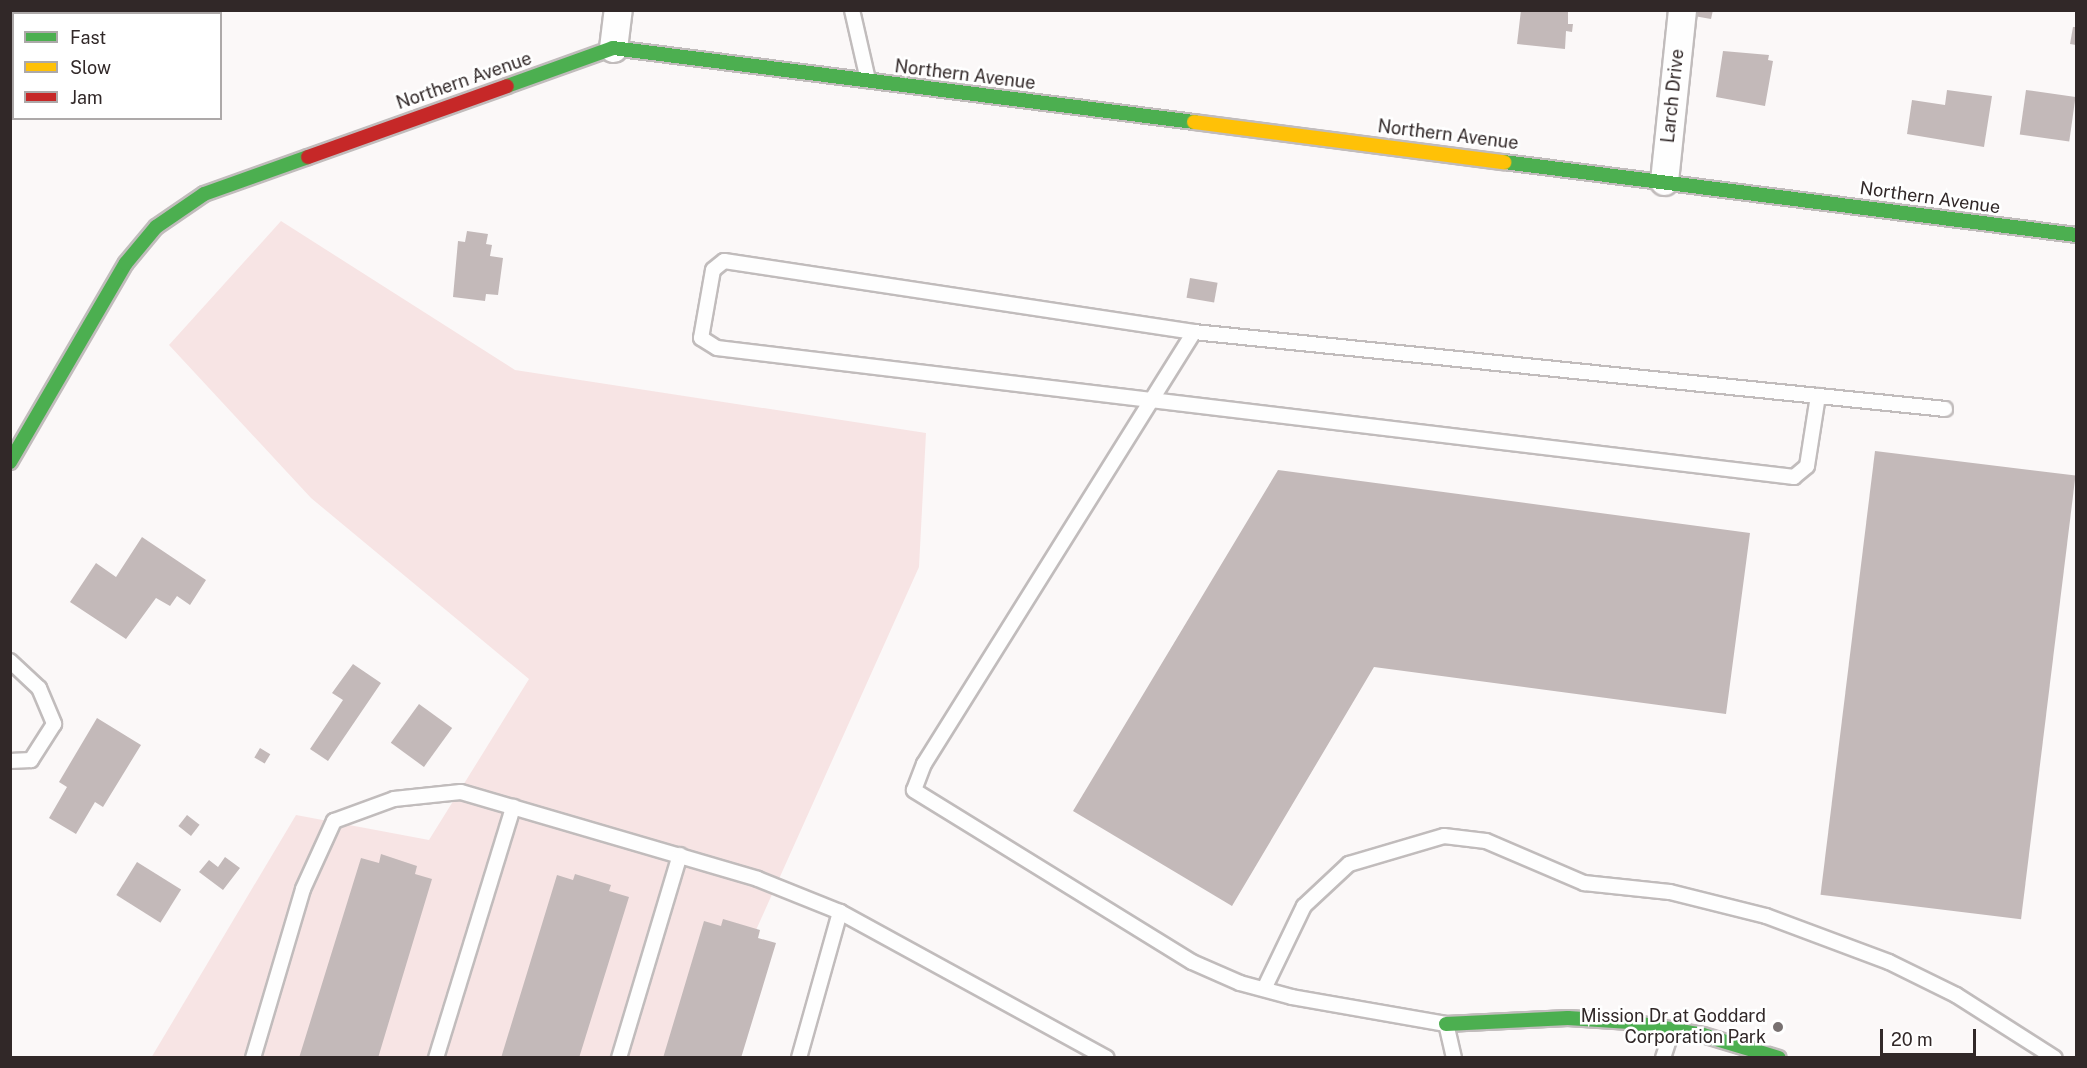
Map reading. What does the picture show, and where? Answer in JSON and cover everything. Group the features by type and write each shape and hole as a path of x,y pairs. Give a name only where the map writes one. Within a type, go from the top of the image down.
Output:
{"street":[{"path":"613,48 618,10"},
{"name":"Larch Drive","path":"1664,181 1682,10"},
{"name":"Northern Avenue","path":"10,462 126,263 156,227 176,213 204,194 613,48 2076,235"},
{"path":"1446,1024 1568,1018 1672,1030 1779,1058"}],"lane":[{"path":"852,10 868,80"},
{"path":"1818,396 1807,466 1794,477 717,348 702,338 713,270 724,261 1194,332 1945,409"},
{"path":"1194,332 924,764 914,790 1191,962 1264,989 1446,1024 1454,1058"},
{"path":"10,661 39,688 54,724 31,760 10,761"},
{"path":"253,1058 303,889 334,821 393,799 461,792 758,879 840,912 1107,1058"},
{"path":"436,1058 513,807"},
{"path":"1264,989 1304,906 1348,864 1444,836 1486,841 1584,883 1671,892 1766,916 1889,962 1956,995 2055,1058"},
{"path":"619,1058 680,855"},
{"path":"799,1058 840,912"},
{"path":"1663,1058 1672,1030"}],"shaded area":[{"path":"281,221 515,370 926,433 919,567 699,1057 151,1058 296,815 429,840 529,679 311,498 169,345"}],"building":[{"path":"1521,10 1568,10 1568,24 1573,24 1572,32 1566,31 1565,49 1517,44"},
{"path":"1695,10 1713,10 1711,19 1694,16"},
{"path":"2073,27 2076,27 2076,45 2070,44"},
{"path":"1723,51 1769,55 1768,60 1773,61 1765,106 1716,97"},
{"path":"1947,90 1992,96 1984,147 1907,134 1912,100 1945,105"},
{"path":"2026,90 2076,97 2069,142 2020,135"},
{"path":"467,231 488,234 486,244 492,245 490,256 503,258 498,295 486,294 485,301 453,297 458,241 465,242"},
{"path":"1190,278 1218,283 1214,303 1187,298"},
{"path":"1875,451 2075,476 2021,919 1821,895"},
{"path":"1278,470 1750,533 1726,714 1374,667 1232,906 1073,811"},
{"path":"142,537 206,580 190,605 177,596 170,606 156,598 126,639 70,602 96,563 116,577"},
{"path":"353,664 381,683 328,761 310,749 343,700 332,693"},
{"path":"419,704 452,728 424,767 391,743"},
{"path":"97,718 141,745 103,807 95,802 76,834 49,818 67,787 59,782"},
{"path":"260,748 270,754 265,764 254,757"},
{"path":"187,815 200,825 191,836 178,826"},
{"path":"381,854 417,866 415,874 432,879 378,1058 299,1058 361,858 379,863"},
{"path":"225,857 240,868 223,890 199,872 209,860 218,867"},
{"path":"137,862 181,890 160,923 116,895"},
{"path":"575,874 611,885 609,891 629,897 579,1058 501,1058 557,875 573,880"},
{"path":"723,919 760,930 758,938 776,943 741,1058 663,1058 704,921 721,926"}],"traffic: fast":[{"path":"507,86 613,48 1194,122"},
{"path":"10,462 126,263 156,227 204,194 308,157"},
{"path":"1504,162 2076,235"},
{"path":"1446,1024 1568,1018 1630,1022 1703,1035 1779,1058"}],"traffic: slow":[{"path":"1194,122 1504,162"}],"traffic: jam":[{"path":"308,157 507,86"}],"place":[{"name":"Mission Dr at Goddard Corporation Park","path":"1778,1027"}]}
